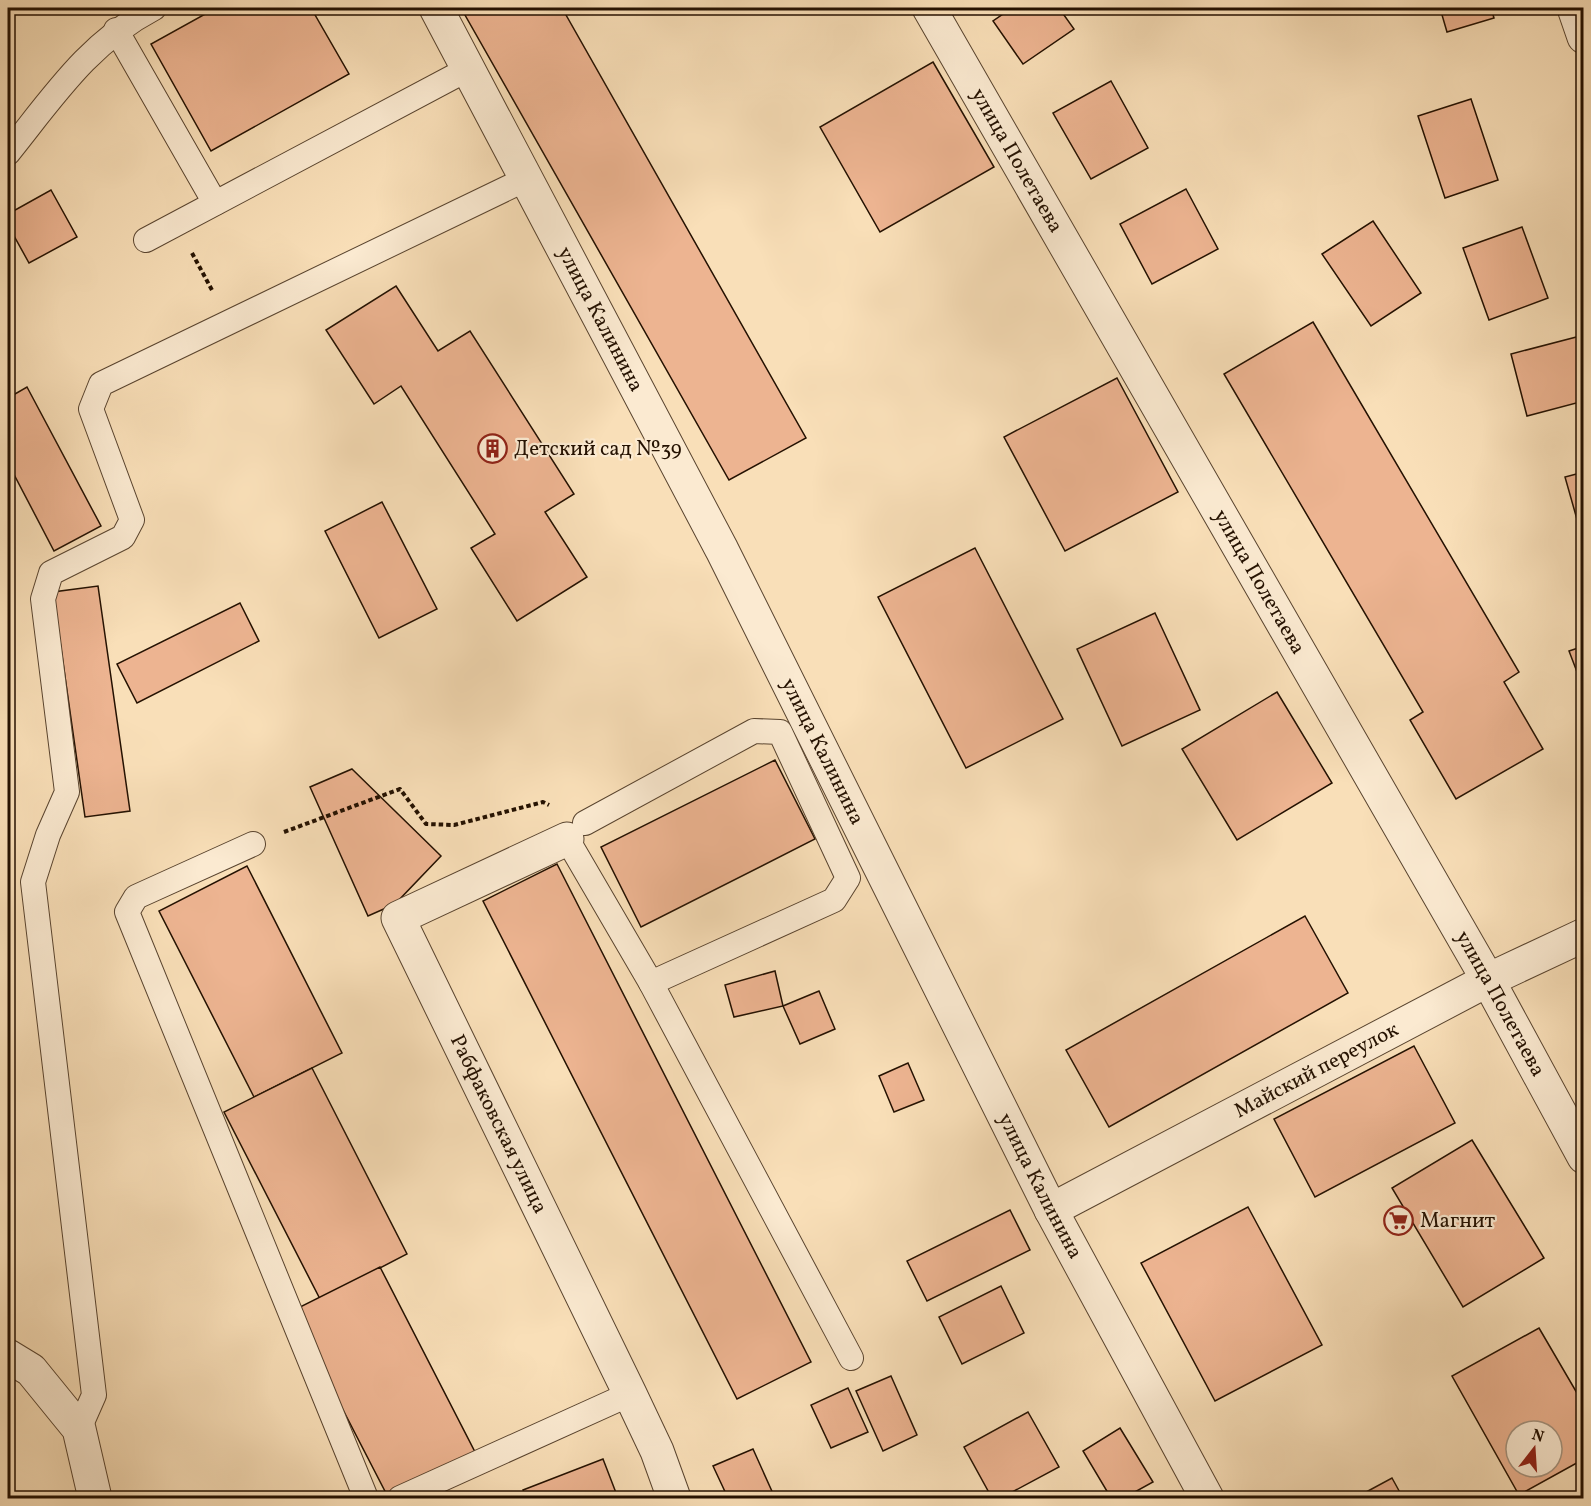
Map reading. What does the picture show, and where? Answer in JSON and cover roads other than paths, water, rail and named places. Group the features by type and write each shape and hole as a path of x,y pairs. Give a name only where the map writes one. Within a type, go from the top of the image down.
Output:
{"street":[{"name":"улица Калинина","path":"436,8 722,550 1051,1210 1207,1498"},
{"name":"улица Полетаева","path":"929,8 1488,980 1584,1157"},
{"path":"1574,8 1584,37"},
{"name":"Рабфаковская улица","path":"576,831 398,918 630,1394 657,1451 674,1498"},
{"name":"Майский переулок","path":"1051,1210 1488,980 1584,935"},
{"path":"8,1356 31,1370 79,1429 95,1498"}],"lane":[{"path":"8,153 90,52 117,30 154,8"},
{"path":"117,30 215,203"},
{"path":"146,240 468,69"},
{"path":"79,1429 94,1395 33,882 48,835 67,792 43,599 51,573 123,537 132,520 91,409 101,384 526,179"},
{"path":"651,983 834,900 848,878 780,732 754,731 576,831 651,983 851,1358"},
{"path":"253,844 136,897 127,912 366,1498"},
{"path":"400,1498 630,1394"}],"place":[{"name":"Детский сад №39","path":"493,449"},
{"name":"Магнит","path":"1399,1221"}]}
